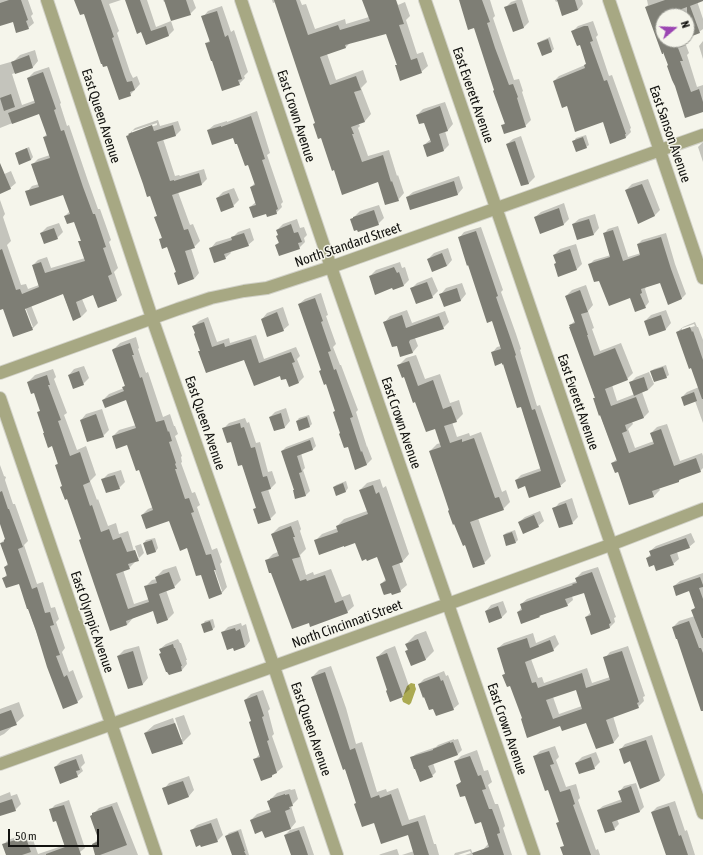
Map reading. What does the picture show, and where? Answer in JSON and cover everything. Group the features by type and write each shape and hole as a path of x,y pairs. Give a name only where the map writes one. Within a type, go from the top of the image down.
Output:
{"street":[{"name":"East Queen Avenue","path":"47,0 152,318 274,667 337,855"},
{"name":"East Crown Avenue","path":"242,0 331,267 534,855"},
{"name":"East Everett Avenue","path":"425,0 610,545 703,813"},
{"name":"East Sanson Avenue","path":"608,0 703,278"},
{"name":"North Standard Street","path":"0,373 211,298 268,288 331,267 703,135"},
{"name":"East Olympic Avenue","path":"0,398 156,855"},
{"name":"North Cincinnati Street","path":"0,764 448,604 610,545 703,509"}],"shaded area":[{"path":"411,683 415,684 416,689 409,705 403,702 402,699 407,686"}],"building":[{"path":"9,0 21,0 28,20 26,21 29,29 16,33 13,22 0,26 0,3"},
{"path":"74,0 101,0 114,37 112,38 125,77 127,82 132,81 135,90 130,92 131,96 119,100 107,66 103,67 101,64 84,14 80,15"},
{"path":"125,0 140,0 151,31 166,26 169,36 146,45 141,32 137,34"},
{"path":"164,0 186,0 191,15 171,21"},
{"path":"274,0 296,0 308,35 338,25 340,30 370,21 362,0 396,0 404,24 399,25 411,60 417,58 422,73 400,81 395,65 397,65 386,34 345,45 346,48 320,57 330,85 356,76 361,90 354,92 365,122 351,127 354,134 352,134 362,162 383,155 391,182 392,181 399,201 385,205 378,182 342,195 321,138 318,139 313,124 315,123"},
{"path":"459,0 482,0 490,22 487,23 495,48 509,85 513,84 526,127 504,134 501,125 505,124 493,91 494,90 474,28 468,30"},
{"path":"557,0 575,0 578,10 562,16"},
{"path":"665,0 703,0 690,6 691,8 655,8 655,35 645,7"},
{"path":"516,3 524,28 513,32 504,7"},
{"path":"217,11 225,37 228,35 242,79 238,80 240,85 222,91 205,43 210,42 201,16"},
{"path":"695,20 700,33 695,35"},
{"path":"588,26 593,41 590,42 604,81 607,80 626,134 626,138 610,144 603,122 575,132 567,106 562,108 553,81 585,68 584,65 586,64 580,45 577,46 571,31"},
{"path":"548,39 552,52 542,56 537,43"},
{"path":"660,48 678,48 683,61 680,61 691,92 699,89 703,102 703,112 685,118 663,52 662,54"},
{"path":"29,55 33,68 15,74 11,62"},
{"path":"43,72 56,109 54,110 61,131 64,130 83,187 93,214 95,214 106,247 103,248 112,274 108,276 117,301 98,308 93,295 76,302 81,317 73,321 63,294 25,309 33,330 13,337 3,309 0,310 0,250 2,249 16,290 20,289 22,294 39,287 32,265 41,262 45,273 85,261 78,241 81,241 74,222 67,224 64,216 70,214 63,195 30,206 25,191 39,187 31,164 50,158 43,137 47,136 39,114 12,124 8,113 35,103 27,78"},
{"path":"11,94 15,107 4,111 0,98"},
{"path":"440,106 448,131 439,134 444,151 427,157 423,145 431,142 424,123 419,124 416,115"},
{"path":"251,116 265,159 262,160 278,209 276,210 277,214 267,217 266,214 253,218 249,207 256,205 250,187 255,185 248,165 245,166 237,144 235,144 233,138 212,145 207,130 221,127"},
{"path":"152,125 154,131 173,125 176,136 157,142 170,181 199,173 202,185 172,195 184,230 188,229 195,248 185,251 194,279 178,285 174,273 176,272 167,247 162,249 159,239 162,238 154,217 157,216 150,196 147,197 126,136"},
{"path":"583,137 587,148 576,152 572,141"},
{"path":"515,141 529,184 521,186 506,144"},
{"path":"27,148 31,160 19,165 15,153"},
{"path":"0,163 11,189 0,194"},
{"path":"454,181 458,195 410,210 406,197"},
{"path":"642,184 655,216 638,224 625,190"},
{"path":"229,193 234,207 221,212 216,198"},
{"path":"559,208 564,225 540,234 534,217"},
{"path":"374,210 379,225 358,232 357,230 354,231 350,219"},
{"path":"589,219 594,235 577,240 572,224"},
{"path":"291,224 294,233 298,232 302,242 298,243 300,249 279,256 275,245 279,243 276,236 278,235 276,230"},
{"path":"54,228 58,239 44,244 40,233"},
{"path":"613,230 623,261 640,255 637,244 661,237 682,299 668,305 660,283 641,289 642,293 640,294 646,308 635,312 630,298 609,306 599,281 594,282 588,264 610,257 603,233"},
{"path":"476,231 498,296 496,297 516,355 515,356 532,410 535,409 561,487 529,498 525,486 518,489 515,480 541,471 521,407 517,408 503,364 502,365 502,363 495,366 491,352 501,349 492,321 487,323 458,237"},
{"path":"244,233 249,246 224,254 226,259 214,263 209,248 232,240 231,237"},
{"path":"570,249 577,270 558,277 553,255"},
{"path":"442,253 447,266 432,272 427,259"},
{"path":"394,267 397,273 399,272 404,286 393,290 392,288 375,295 369,276"},
{"path":"427,282 433,298 416,304 410,288"},
{"path":"457,288 461,301 444,307 439,294"},
{"path":"580,290 588,312 581,314 594,356 615,348 628,380 605,389 611,406 636,397 644,418 625,425 627,431 622,433 629,453 654,444 650,433 661,429 674,466 696,458 701,472 679,480 679,482 652,491 654,497 629,505 618,472 615,473 611,463 617,461 600,415 599,416 593,398 595,398 569,327 569,325 575,323 565,296"},
{"path":"315,298 331,351 328,352 334,370 336,369 353,417 350,418 361,452 362,451 367,465 355,470 348,447 344,448 339,434 340,433 333,412 335,411 326,384 324,385 319,371 321,370 298,304"},
{"path":"277,312 284,331 267,337 261,319"},
{"path":"402,315 406,328 439,316 444,329 410,340 409,342 413,353 400,357 397,346 392,347 383,322"},
{"path":"661,315 666,330 649,336 644,321"},
{"path":"204,322 212,347 224,343 225,347 251,339 259,363 291,352 295,362 292,363 299,383 289,387 286,379 281,380 280,376 254,386 244,360 206,373 198,351 200,351 192,326"},
{"path":"690,327 692,332 693,331 703,360 703,399 691,368 689,369 676,332"},
{"path":"130,343 134,355 132,355 140,378 142,377 156,422 164,420 168,432 169,431 172,441 169,442 177,469 175,469 185,499 189,498 194,512 191,513 206,555 211,554 216,570 214,570 222,594 209,599 201,575 196,576 187,548 180,551 169,521 146,529 141,515 153,510 139,470 136,471 127,445 116,449 112,436 136,428 126,400 105,408 102,400 124,391 122,387 125,386 112,350"},
{"path":"409,361 418,386 433,380 443,409 451,406 457,422 444,426 450,443 462,439 462,442 474,438 495,498 499,497 504,510 470,522 485,564 473,568 465,545 463,546 454,524 453,525 429,451 441,447 435,429 426,432 415,402 413,403 404,377 402,378 397,365"},
{"path":"663,367 667,378 654,382 650,371"},
{"path":"79,371 84,385 73,389 68,375"},
{"path":"47,375 50,385 48,385 61,420 58,421 70,456 80,452 90,482 83,485 90,506 92,505 101,532 109,529 113,540 121,537 127,552 135,550 139,561 128,564 130,569 116,574 128,609 149,602 144,586 157,583 155,577 169,572 175,588 159,594 168,620 157,624 153,611 126,621 127,625 110,631 79,540 81,539 67,499 65,500 60,487 62,486 55,465 58,464 52,446 48,448 37,412 40,411 34,393 31,394 27,382"},
{"path":"644,377 648,390 634,396 629,382"},
{"path":"694,392 697,401 684,406 681,397"},
{"path":"281,413 285,428 274,431 269,417"},
{"path":"96,414 104,437 87,442 80,420"},
{"path":"307,417 310,427 299,431 296,421"},
{"path":"240,423 241,428 244,427 251,448 255,447 263,477 267,476 271,489 261,492 271,520 258,524 253,509 256,508 242,465 238,466 231,442 227,443 222,428"},
{"path":"310,440 313,450 297,456 302,472 299,473 306,496 295,499 294,490 281,451"},
{"path":"115,475 120,489 106,493 101,479"},
{"path":"343,483 346,492 336,496 333,487"},
{"path":"373,485 376,494 379,492 403,562 392,566 401,592 392,595 391,593 384,595 383,593 380,584 386,581 377,557 367,561 366,559 362,561 355,543 319,555 314,540 338,532 336,526 368,514 359,490"},
{"path":"2,491 23,547 18,549 32,589 37,587 45,613 50,612 54,625 50,626 60,655 56,656 64,677 67,675 78,703 63,709 19,584 6,588 2,578 7,576 4,567 8,565 0,543 4,542 5,539 0,524 0,492"},
{"path":"566,503 573,524 559,528 552,508"},
{"path":"534,515 539,527 523,534 518,522"},
{"path":"291,526 300,557 292,559 300,581 306,579 307,581 325,575 335,603 343,600 348,613 310,627 309,623 292,629 265,560 279,556 271,534"},
{"path":"512,532 516,543 506,546 503,535"},
{"path":"686,538 690,548 670,555 674,565 656,571 654,565 649,567 646,558 651,556 649,551"},
{"path":"152,540 156,552 147,555 143,543"},
{"path":"592,572 611,623 609,624 610,628 591,635 585,617 591,615 584,593 565,599 568,606 521,624 517,612 522,610 520,604 573,585 572,584 577,583 575,578"},
{"path":"700,577 703,585 703,587 699,588 703,599 703,638 691,610 695,608 689,591 676,596 673,586"},
{"path":"498,606 502,618 489,623 485,611"},
{"path":"210,621 213,630 204,633 201,624"},
{"path":"689,621 699,648 701,648 703,653 703,711 701,711 672,627"},
{"path":"235,628 236,631 240,629 245,647 234,651 233,648 227,650 221,632"},
{"path":"527,638 530,648 550,640 554,651 525,662 532,683 536,682 538,688 582,673 586,688 610,680 603,657 622,651 639,702 637,703 639,708 606,720 614,743 596,749 586,723 562,731 560,726 527,738 521,719 522,718 510,686 507,687 502,675 505,674 497,648","holes":["576,690 582,709 553,719 546,700"]},
{"path":"418,639 426,660 411,666 405,651 408,650 405,644"},
{"path":"173,644 182,666 182,671 169,675 166,672 159,654 161,653 159,649"},
{"path":"133,651 143,685 128,689 117,656"},
{"path":"387,653 403,697 390,702 376,657"},
{"path":"325,672 350,750 355,748 371,798 379,795 380,798 391,794 402,826 418,821 429,855 414,855 408,835 381,844 374,823 362,827 354,804 356,803 345,769 343,770 311,677"},
{"path":"439,676 441,681 443,680 454,710 436,716 433,709 429,710 418,684"},
{"path":"257,695 264,716 262,717 269,740 267,741 277,773 272,775 272,777 261,781 253,759 260,757 244,700"},
{"path":"11,710 17,725 0,731 0,714"},
{"path":"175,723 183,744 152,754 144,733"},
{"path":"646,740 660,781 640,789 630,761 624,764 619,749"},
{"path":"453,742 458,755 428,766 433,777 420,782 410,757 433,750"},
{"path":"549,751 554,764 550,765 560,792 570,789 575,804 573,805 591,855 563,855 560,847 564,846 556,823 559,822 548,790 545,791 533,756"},
{"path":"470,756 478,776 481,775 486,789 482,790 489,809 492,809 499,828 500,833 497,834 504,855 473,855 472,853 489,847 481,822 475,824 465,796 460,797 456,785 461,782 454,761"},
{"path":"591,757 595,769 579,774 575,763"},
{"path":"76,759 80,770 76,771 78,777 60,784 54,767"},
{"path":"183,781 189,797 168,805 162,788"},
{"path":"631,786 640,812 612,822 615,830 605,833 597,810 622,802 618,791"},
{"path":"285,794 289,794 293,806 289,807 290,809 285,811 291,829 265,838 262,831 255,834 250,820 271,812 267,801"},
{"path":"12,799 16,811 0,816 0,803"},
{"path":"64,805 81,855 46,855 65,847 56,821 53,822 49,809"},
{"path":"112,806 127,845 100,855 95,855 92,844 99,841 90,816 92,813"},
{"path":"669,806 679,836 681,835 688,855 666,855 651,812"},
{"path":"211,823 218,842 196,847 190,830"},
{"path":"299,830 308,855 291,855 284,835"},
{"path":"238,831 246,855 232,855 225,836"},
{"path":"26,838 31,852 22,855 6,855 2,844"}]}
